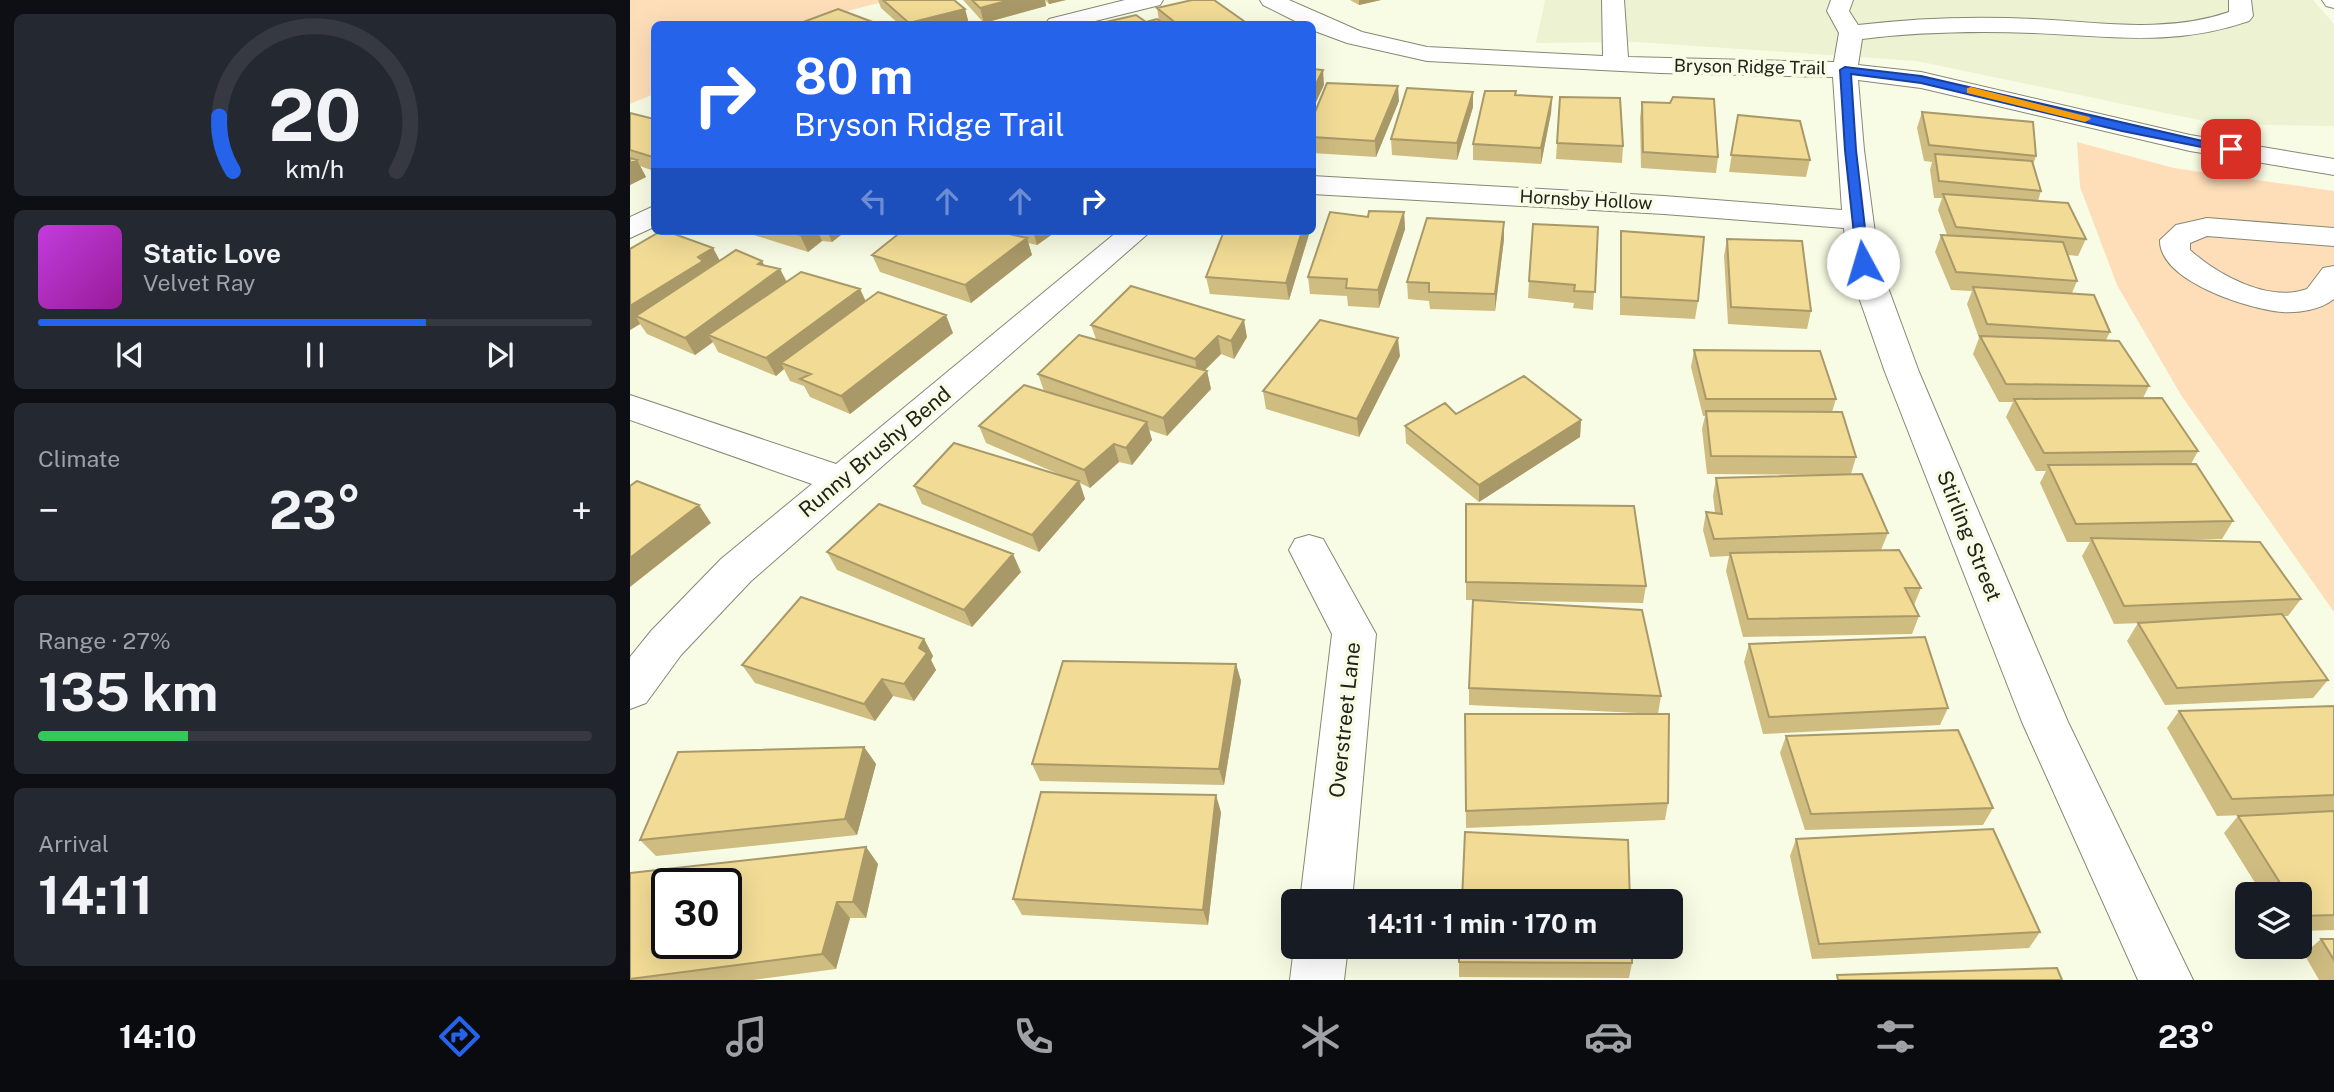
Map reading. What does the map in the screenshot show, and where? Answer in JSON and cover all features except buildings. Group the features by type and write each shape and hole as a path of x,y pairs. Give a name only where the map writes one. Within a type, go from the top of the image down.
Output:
{"street":[{"path":"1068,21 1152,0"},
{"name":"Bryson Ridge Trail","path":"1271,0 1312,21"},
{"path":"1613,0 1616,64"},
{"name":"Stirling Street","path":"1842,0 1838,11 1848,52 1863,263 1908,384 2045,722 2166,980"},
{"path":"1848,52 1886,28 1960,26 2177,32 2215,28 2241,16 2241,0"},
{"name":"Bryson Ridge Trail","path":"1316,23 1355,38 1400,49 1453,56 1616,64 1848,52 1921,80 2190,143 2334,167"},
{"name":"Bryson Ridge Trail","path":"2273,156 2334,158"},
{"name":"Hornsby Hollow","path":"1316,185 1664,205 1858,220"},
{"path":"630,229 651,217"},
{"path":"2334,237 2207,227 2187,230 2175,240 2175,252 2188,267 2206,278 2247,295 2297,302 2316,298 2326,290 2334,275"},
{"path":"2278,234 2318,245 2334,256"},
{"name":"Runny Brushy Bend","path":"630,690 666,643 737,570 1131,235"},
{"path":"630,407 841,480"},
{"name":"Overstreet Lane","path":"1309,550 1354,634 1327,889"},
{"path":"1317,980 1320,959"}],"shaded area":[{"path":"630,0 890,0 819,21 651,21 651,95 630,104"},
{"path":"1545,0 2313,0 2334,24 2334,126 2218,124 1917,61 1636,42 1536,43"},
{"path":"2077,142 2174,168 2334,191 2334,612 2181,395 2117,285 2080,187"}],"slow traffic":[{"path":"1971,90 2085,119"}],"route":[{"path":"1863,263 1850,150 1845,70 1921,80 2122,128 2231,149"}]}
